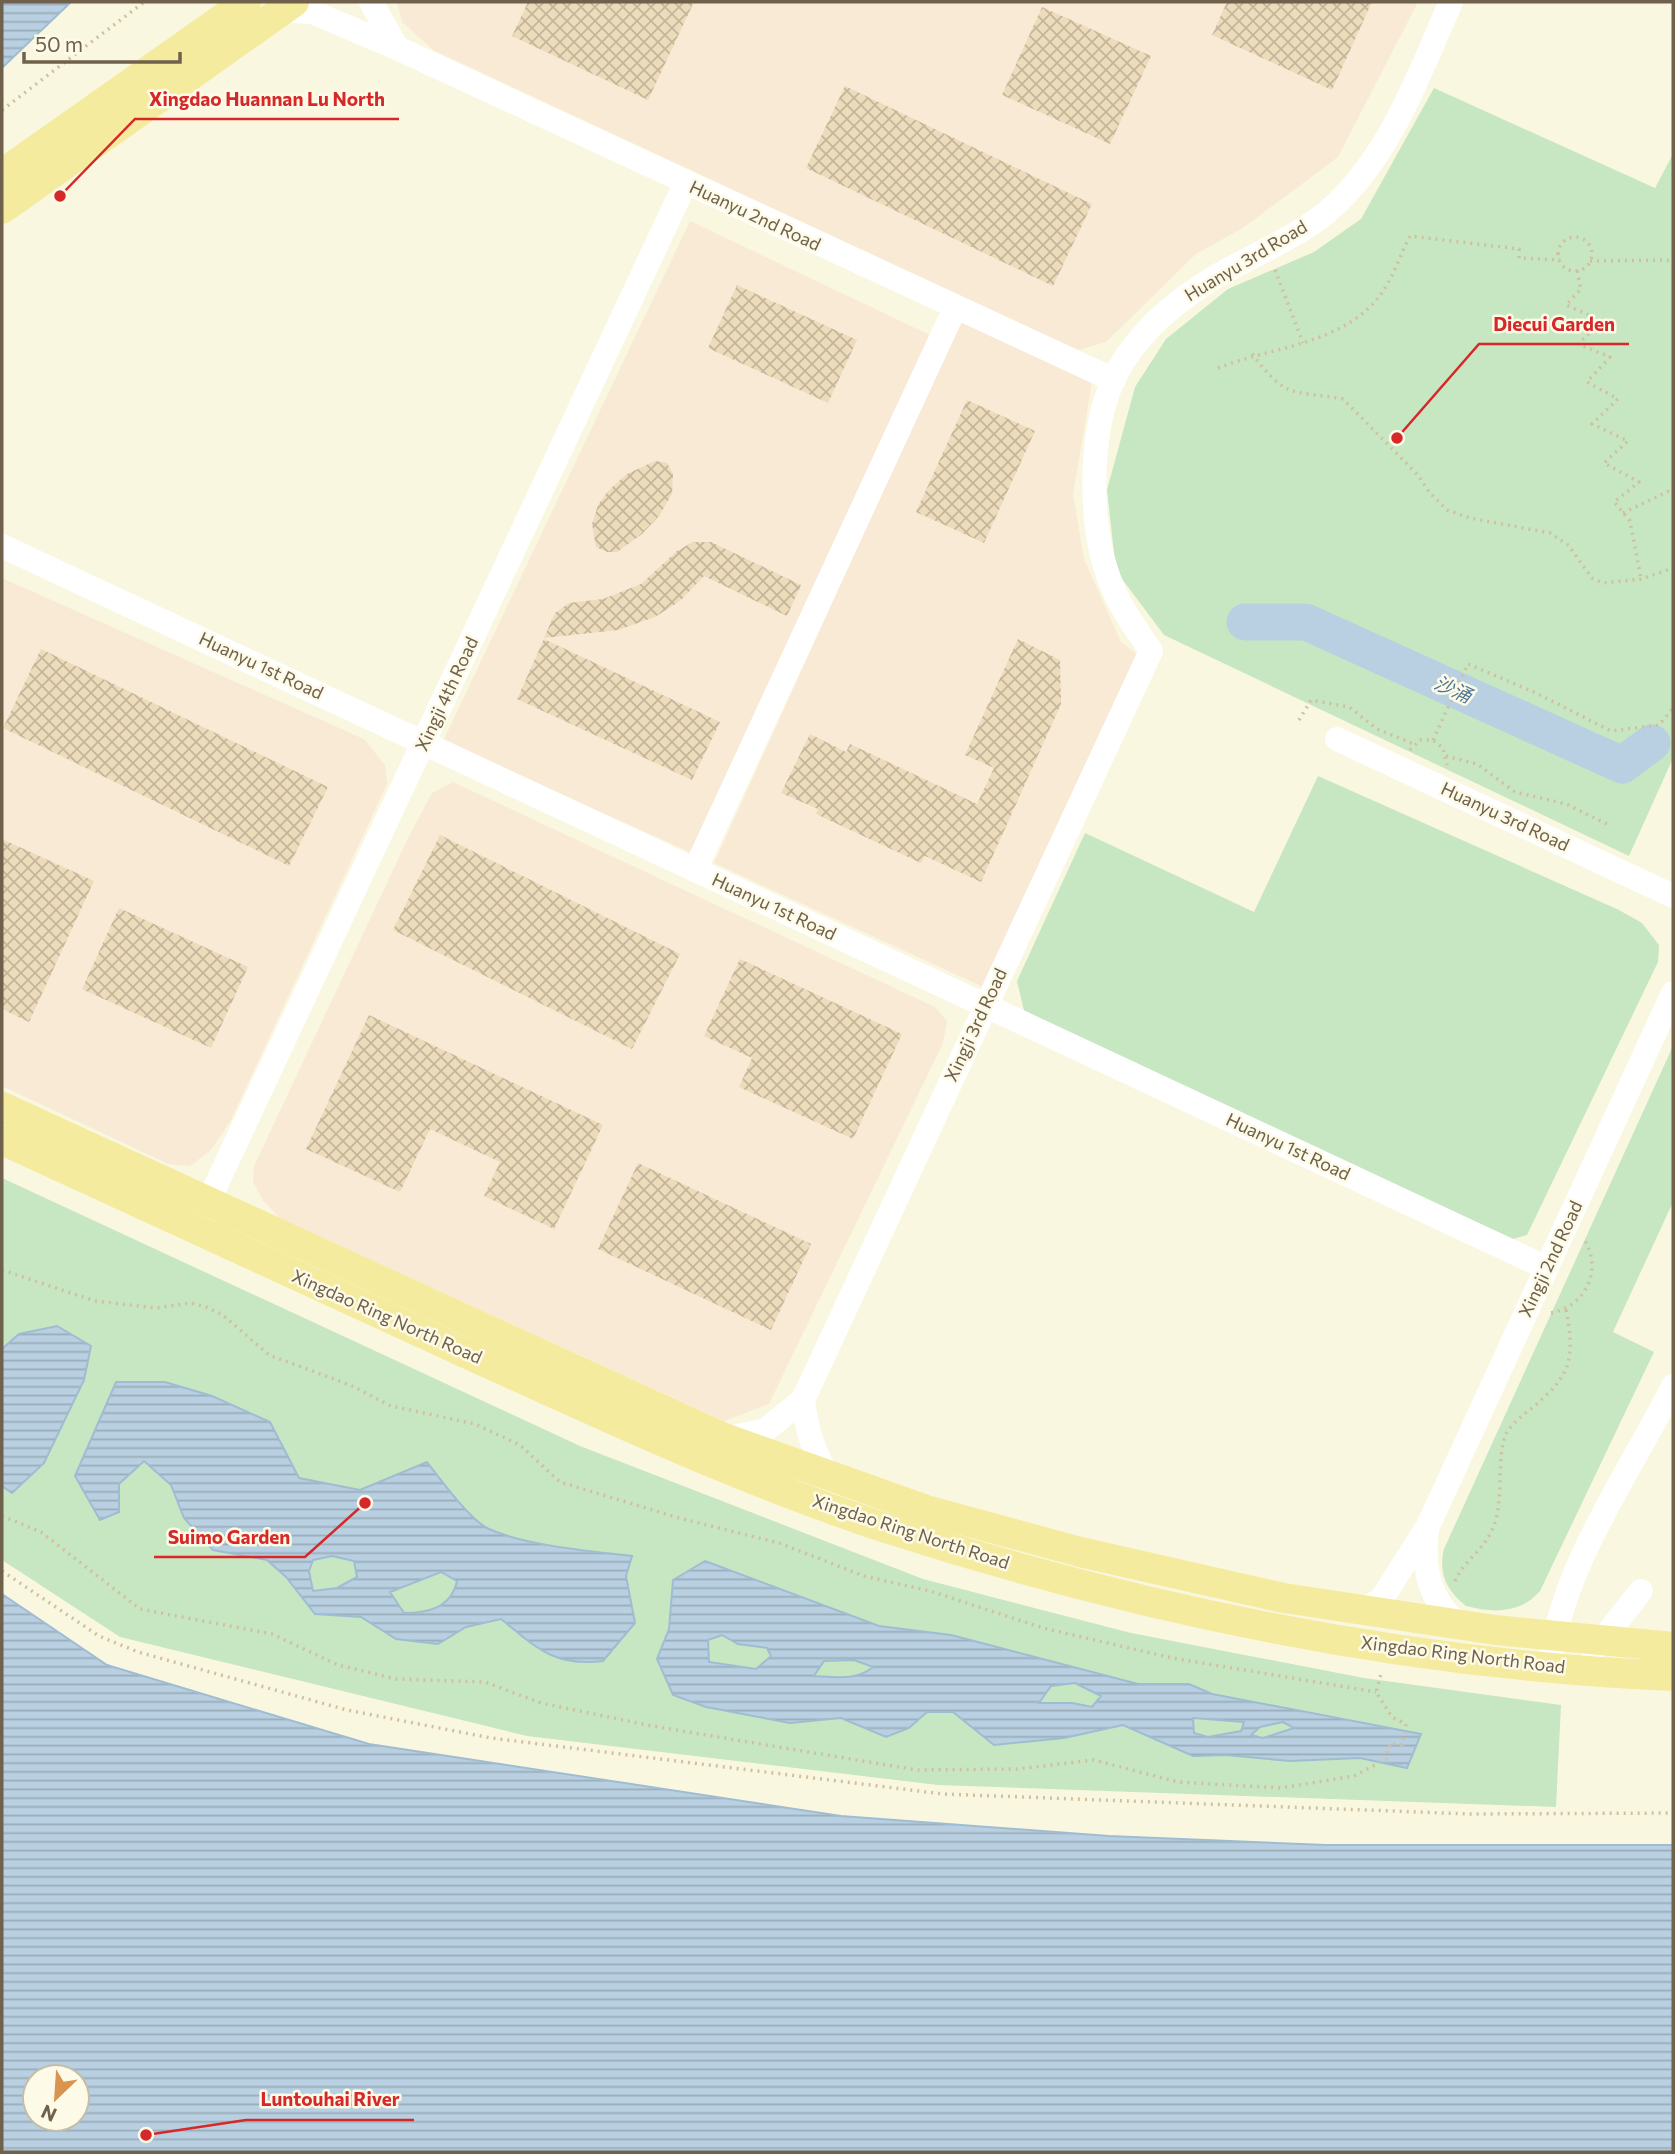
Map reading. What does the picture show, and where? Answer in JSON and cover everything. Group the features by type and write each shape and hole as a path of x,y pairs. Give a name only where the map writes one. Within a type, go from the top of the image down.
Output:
{"main road":[{"path":"2,174 246,2"},
{"path":"2,209 288,6"},
{"name":"Xingdao Ring North Road","path":"2,1107 724,1438 926,1510 1080,1552 1203,1581 1360,1611 1554,1636 1673,1647"},
{"name":"Xingdao Ring North Road","path":"2,1140 632,1429 758,1481 888,1528 1097,1589 1279,1629 1423,1653 1673,1676"}],"street":[{"path":"371,2 397,48"},
{"name":"Huanyu 3rd Road","path":"1151,651 1116,597 1103,560 1096,522 1098,454 1103,414 1114,380 1134,347 1164,313 1201,286 1268,252 1343,198 1385,145 1451,2"},
{"name":"Huanyu 2nd Road","path":"288,6 312,12 397,48 685,184 1114,380"},
{"name":"Xingji 4th Road","path":"195,1230 685,184"},
{"path":"695,870 955,307"},
{"name":"Huanyu 1st Road","path":"2,546 1547,1268"},
{"name":"Xingji 3rd Road","path":"724,1438 764,1431 803,1400 1151,651"},
{"name":"Huanyu 3rd Road","path":"1338,739 1673,896"},
{"name":"Xingji 2nd Road","path":"1360,1611 1381,1600 1427,1526 1673,993"},
{"path":"1641,1591 1601,1641 1565,1668 1554,1636 1562,1608 1595,1534 1673,1386"},
{"path":"803,1400 808,1435 815,1455 829,1477"},
{"name":"Xingji 2nd Road","path":"1427,1526 1424,1559 1429,1581 1447,1615 1460,1625"}],"path":[{"path":"2,110 144,2"},
{"path":"1217,368 1252,354 1284,350 1341,329 1378,298 1410,236 1519,249 1519,258 1560,260"},
{"path":"1560,260 1564,243 1578,238 1591,247 1590,261"},
{"path":"1268,252 1303,343"},
{"path":"1560,260 1566,268 1577,271"},
{"path":"1577,271 1590,261 1667,260 1673,263"},
{"path":"1577,271 1581,289 1566,305 1602,321 1578,344 1610,357 1587,382 1618,399 1592,424 1628,441 1604,463 1639,482 1614,502 1630,521 1641,579"},
{"path":"1252,354 1275,384 1298,394 1343,399 1418,475 1429,492 1447,510 1470,518 1550,533 1568,545 1592,578 1603,583 1641,579 1673,568"},
{"path":"1623,513 1673,489"},
{"path":"1433,740 1468,664 1536,692 1611,731 1659,725 1673,708"},
{"path":"1299,720 1311,700 1349,707 1377,730 1414,744"},
{"path":"1446,756 1477,764 1515,792 1566,803 1609,825"},
{"path":"1541,1314 1566,1309 1584,1293 1592,1270 1588,1245 1579,1232"},
{"path":"2,1270 95,1301 156,1308 191,1303 206,1307 223,1315 269,1355 350,1385 391,1406 475,1423 520,1445 560,1482 678,1518 779,1543 863,1576 930,1591 1043,1628 1172,1658 1376,1692 1392,1717 1406,1724 1402,1745 1390,1743 1386,1759 1354,1776 1281,1788 1178,1782 1094,1760 1017,1769 917,1770 652,1726 541,1703 485,1682 385,1676 338,1665 272,1634 140,1609 41,1532 2,1516"},
{"path":"1453,1585 1461,1569 1486,1545 1495,1522 1502,1492 1502,1451 1506,1434 1564,1375 1571,1346 1566,1309"},
{"path":"2,1571 99,1636 138,1652 347,1710 491,1738 943,1794 1471,1814 1673,1813"},
{"path":"1376,1692 1381,1674 1389,1672"}],"shaded area":[{"path":"397,2 1418,2 1338,157 1243,228 1196,254 1106,342 1078,350 433,50 402,22"},
{"path":"690,221 930,335 692,853 443,741"},
{"path":"960,322 1092,383 1073,494 1084,559 1121,642 1139,656 983,987 714,863"},
{"path":"2,578 364,739 385,765 387,784 230,1122 211,1150 190,1166 168,1164 2,1086"},
{"path":"453,782 935,1007 947,1021 943,1043 769,1404 724,1421 280,1218 264,1202 253,1182 254,1166 409,836 432,793"}],"green space":[{"path":"1434,88 1655,188 1673,154 1673,758 1629,856 1164,635 1116,571 1107,490 1135,387 1166,339 1228,289 1314,252 1361,219"},
{"path":"1318,776 1619,910 1642,923 1659,945 1658,962 1527,1235 1513,1239 1025,1015 1017,981 1085,833 1254,912"},
{"path":"1673,1046 1673,1202 1613,1332 1654,1352 1540,1591 1524,1604 1506,1610 1466,1606 1449,1588 1443,1574 1444,1549"},
{"path":"2,1178 580,1446 923,1579 1131,1633 1364,1678 1561,1705 1556,1807 938,1785 527,1736 120,1637 2,1560"}],"water":[{"path":"2,2 71,2 2,68"},
{"path":"57,1326 91,1346 84,1380 44,1463 12,1493 2,1486 2,1349 19,1334"},
{"path":"116,1382 165,1382 212,1396 270,1422 299,1478 360,1490 427,1462 465,1509 489,1529 540,1544 632,1556 626,1576 635,1623 603,1661 571,1661 559,1658 536,1647 501,1619 466,1627 438,1644 396,1639 361,1617 315,1614 286,1577 267,1560 213,1550 184,1518 171,1485 144,1461 119,1484 119,1512 100,1520 75,1476","holes":["332,1556 354,1561 357,1577 337,1588 313,1591 309,1571 313,1560","441,1572 457,1581 450,1597 430,1610 404,1613 390,1592"]},
{"path":"705,1561 879,1626 951,1635 1138,1684 1189,1684 1212,1694 1421,1734 1407,1768 1360,1758 1290,1761 1226,1755 1193,1756 1123,1725 1064,1738 994,1745 953,1712 927,1712 909,1728 886,1737 841,1718 790,1723 706,1707 673,1695 657,1659 669,1629 673,1580","holes":["722,1635 738,1644 767,1648 771,1656 756,1669 709,1662 708,1640","854,1660 873,1667 853,1676 814,1676 824,1661","1075,1683 1101,1696 1092,1707 1072,1703 1039,1703 1051,1686","1193,1718 1244,1722 1241,1731 1208,1737 1194,1733","1283,1722 1294,1728 1263,1738 1251,1735 1260,1727"]},
{"path":"2,1594 107,1665 369,1744 841,1816 1109,1836 1326,1845 1673,1845 1673,2152 2,2152"}],"building":[{"path":"528,2 694,2 648,100 512,36"},
{"path":"1227,2 1372,2 1332,90 1212,35"},
{"path":"1042,7 1151,56 1110,144 1002,95"},
{"path":"845,86 1092,204 1053,286 806,168"},
{"path":"737,285 857,340 828,403 708,348"},
{"path":"967,400 1035,431 984,543 916,512"},
{"path":"655,461 667,463 673,474 672,494 659,516 642,534 617,552 607,552 596,547 592,524 598,505 608,491 627,474"},
{"path":"693,542 711,542 801,585 787,616 704,576 680,601 655,617 618,630 544,638 555,613 569,603 603,599 641,584 677,551"},
{"path":"544,639 720,722 692,780 517,699"},
{"path":"1018,639 1060,660 1061,704 981,882 925,856 921,863 816,814 818,809 781,793 810,734 846,752 850,744 977,804 994,768 965,755"},
{"path":"41,649 328,787 289,866 3,728"},
{"path":"440,835 680,954 632,1049 393,930"},
{"path":"2,839 94,881 29,1022 2,1009"},
{"path":"119,908 248,967 211,1048 82,989"},
{"path":"740,959 902,1034 853,1139 739,1087 752,1058 704,1036"},
{"path":"369,1015 603,1125 554,1229 484,1196 500,1162 430,1129 400,1192 306,1149"},
{"path":"638,1163 811,1244 771,1330 598,1249"}],"waterway":[{"name":"沙涌","path":"1245,622 1306,622 1622,765 1652,743"}],"place":[{"name":"Xingdao Huannan Lu North","path":"60,196"},
{"name":"Diecui Garden","path":"1397,438"},
{"name":"Suimo Garden","path":"365,1503"},
{"name":"Luntouhai River","path":"146,2135"}]}
